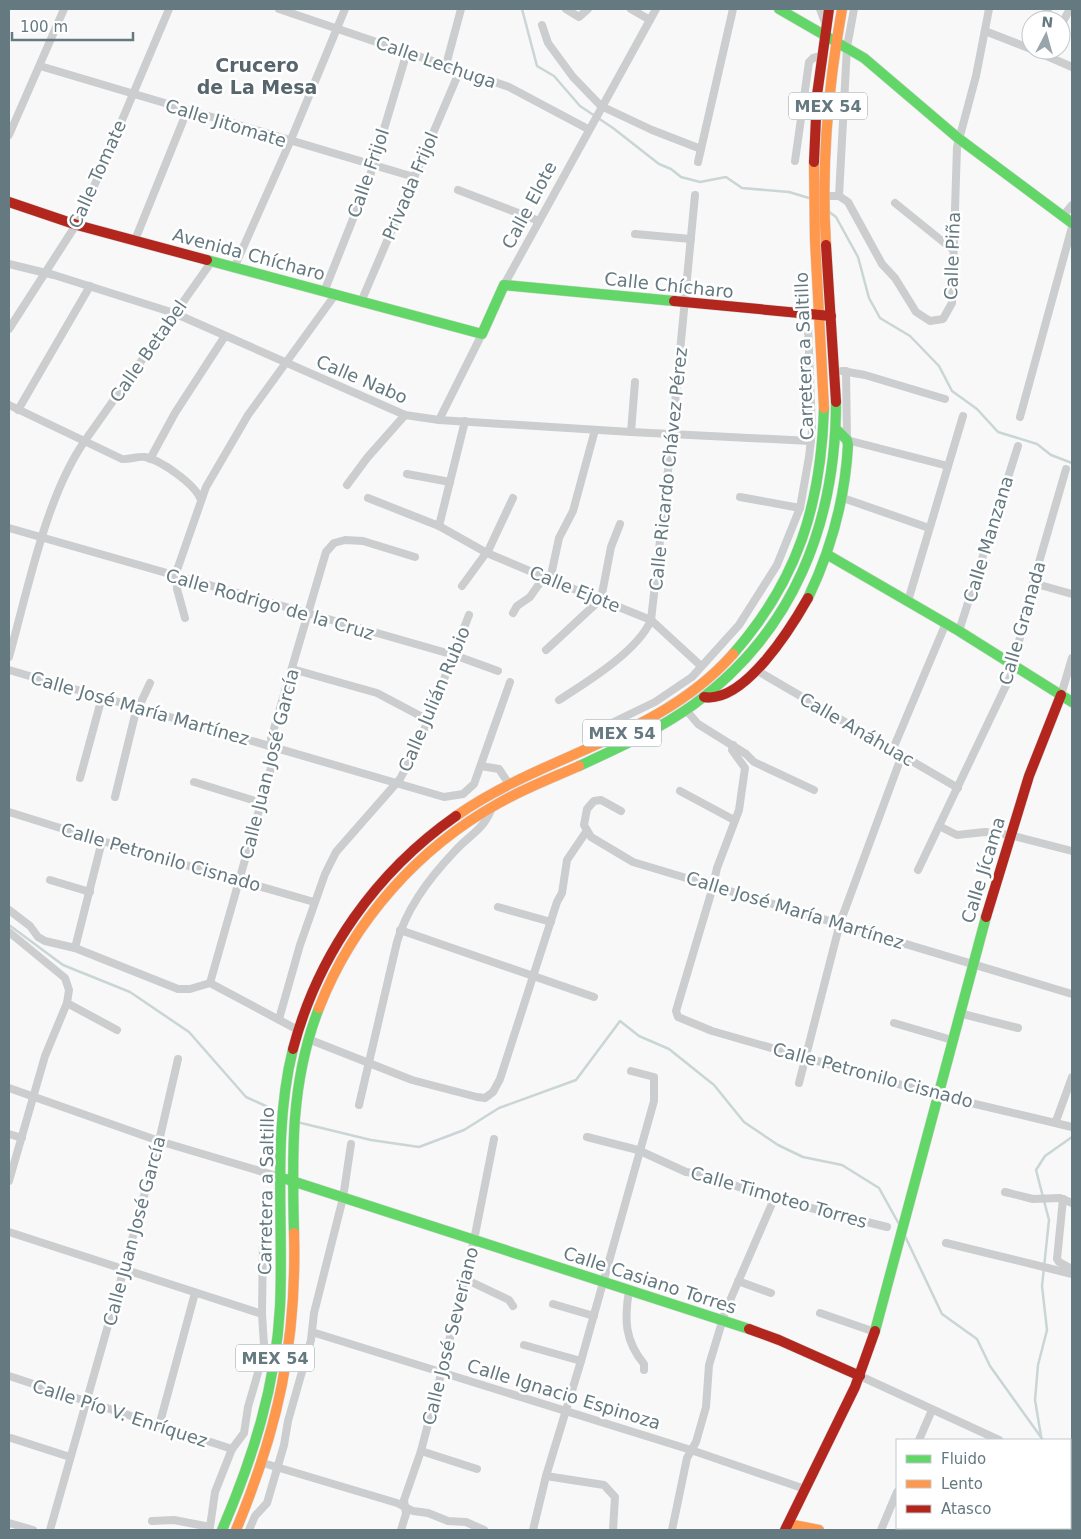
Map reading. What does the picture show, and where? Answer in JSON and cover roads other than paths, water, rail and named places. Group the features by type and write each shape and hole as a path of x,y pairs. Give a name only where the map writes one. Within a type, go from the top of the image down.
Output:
{"main road":[{"path":"779,9 825,30 836,41 864,58 958,138 1072,224"},
{"name":"Carretera a Saltillo","path":"222,1530 251,1458 269,1396 280,1306 282,1113 298,1030 310,996 343,932 372,891 412,849 446,822 508,784 661,713 695,690 738,651 770,608 797,556 814,504 824,442 825,397 814,191 821,56 829,9"},
{"name":"Carretera a Saltillo","path":"236,1530 263,1463 282,1396 293,1327 295,1114 308,1039 320,1003 337,967 373,911 393,887 440,842 492,807 639,737 686,710 704,697 746,659 764,637 796,587 817,538 826,508 838,430 825,200 828,105 842,9"},
{"name":"Avenida Chícharo","path":"9,202 77,225 482,334"},
{"name":"Calle Chícharo","path":"504,285 831,316"},
{"name":"Calle Elote","path":"482,334 504,285"},
{"path":"704,697 716,699 728,694 756,670 800,613 828,555 843,498 847,471 847,440 838,430"},
{"path":"828,555 946,623 1072,702"},
{"name":"Calle Jícama","path":"787,1527 860,1376 875,1332 972,964 1032,766 1061,695"},
{"name":"Calle Casiano Torres","path":"280,1177 723,1320 779,1340 860,1376"},
{"path":"787,1527 819,1530"}],"street":[{"path":"9,135 64,9"},
{"name":"Calle Tomate","path":"9,330 77,225 169,9"},
{"name":"Calle Lechuga","path":"279,9 517,91 590,126"},
{"path":"234,268 290,142 344,9"},
{"path":"446,65 461,9"},
{"path":"566,9 579,17 588,9"},
{"path":"631,9 650,20"},
{"name":"Calle Elote","path":"504,285 656,9"},
{"path":"698,162 733,9"},
{"path":"820,9 825,30"},
{"path":"825,200 839,196 847,47 854,9"},
{"name":"Calle Piña","path":"839,196 848,202 882,264 895,278 913,308 930,321 943,320 951,308 958,138 976,76 989,9"},
{"path":"542,25 548,43 573,77 600,108 702,149"},
{"path":"985,31 1021,44"},
{"name":"Calle Frijol","path":"324,292 373,166 407,52"},
{"path":"795,162 809,62 813,58 821,56"},
{"path":"1059,60 1072,67"},
{"name":"Calle Jitomate","path":"40,66 290,142 414,177"},
{"name":"Privada Frijol","path":"361,302 460,70"},
{"path":"135,240 187,111"},
{"path":"458,190 539,221"},
{"name":"Calle Ricardo Chávez Pérez","path":"559,700 610,666 641,636 651,620 672,435 695,195"},
{"path":"895,203 952,249"},
{"path":"1063,216 1072,205"},
{"path":"1020,417 1072,227"},
{"path":"635,234 691,239"},
{"name":"Calle Betabel","path":"9,657 42,538 66,470 212,261"},
{"name":"Calle Nabo","path":"9,264 90,286 174,313 285,364 406,415 439,420 594,430 811,441"},
{"path":"18,410 90,286"},
{"path":"186,618 177,589 176,577 200,498 212,474 248,416 335,295"},
{"path":"590,747 587,738 590,732 655,702 689,680 739,625 765,588 780,559 800,508 811,441 808,326 800,314"},
{"name":"Calle Elote","path":"439,420 482,334"},
{"path":"150,459 175,412 225,336"},
{"path":"835,370 846,371 945,399"},
{"path":"846,371 847,440 948,466"},
{"path":"632,432 635,382"},
{"path":"9,405 122,459 141,457 150,459 188,482 200,498"},
{"path":"347,485 364,461 406,415"},
{"path":"908,602 963,416"},
{"path":"439,526 464,421"},
{"path":"513,613 517,606 530,597 547,578 559,538 573,511 594,430"},
{"name":"Calle Manzana","path":"959,631 1018,446"},
{"name":"Calle Granada","path":"918,870 991,721 1013,666 1033,583 1066,469"},
{"path":"407,474 450,482"},
{"path":"740,497 800,508"},
{"name":"Calle Ejote","path":"368,498 439,526 487,552 547,578 651,620 701,666"},
{"path":"462,586 487,552 513,498"},
{"path":"843,498 929,528"},
{"path":"546,650 601,599 609,553 620,524"},
{"name":"Calle Rodrigo de la Cruz","path":"9,528 454,655 498,671"},
{"name":"Calle Juan José García","path":"210,983 275,754 271,740 326,552 334,543 345,540 363,542 415,557"},
{"path":"1033,583 1072,594"},
{"name":"Calle Julián Rubio","path":"279,1019 314,902 336,852 396,784 414,752 469,615"},
{"path":"893,750 946,623"},
{"name":"Calle Jícama","path":"1061,695 1072,660"},
{"path":"292,669 377,693 428,720"},
{"name":"Calle José María Martínez","path":"9,670 444,797 457,796 472,788"},
{"name":"Calle Anáhuac","path":"756,670 958,788"},
{"path":"481,800 472,788 510,682"},
{"path":"114,797 138,707 150,683"},
{"path":"80,778 102,697"},
{"path":"655,702 661,713"},
{"path":"686,710 698,724 733,745 754,762 814,790"},
{"path":"713,885 725,844 739,810 745,773 742,761 732,750 733,745"},
{"path":"799,1083 840,923 902,755"},
{"path":"481,766 500,769 508,784"},
{"path":"194,782 262,803"},
{"path":"680,791 734,820"},
{"path":"308,1039 418,1082 477,1098 485,1098 500,1079 533,975 562,894 567,860 586,832 584,820 587,809 592,802 601,800 621,811"},
{"path":"359,1105 400,930 405,917 430,880 454,851 485,823 492,807"},
{"name":"Calle Petronilo Cisnado","path":"9,812 314,902"},
{"path":"939,826 957,835 985,832 1010,834 1072,851"},
{"name":"Calle José María Martínez","path":"586,832 633,862 1072,994"},
{"path":"75,948 102,841"},
{"path":"50,880 90,892"},
{"name":"Calle Petronilo Cisnado","path":"713,885 676,1015 712,1031 806,1056 937,1095 1072,1126"},
{"path":"498,907 551,922"},
{"path":"9,910 30,926 38,937 75,948 178,989 190,989 210,983 298,1030"},
{"path":"400,930 594,997"},
{"path":"9,932 65,978 69,990 67,1003 45,1056 9,1181"},
{"path":"27,945 38,937"},
{"path":"67,1003 117,1030"},
{"path":"960,1013 1018,1028"},
{"path":"894,1023 952,1040"},
{"name":"Calle Juan José García","path":"50,1530 124,1270 159,1141 178,1059"},
{"path":"533,1530 546,1476 582,1361 638,1150 654,1101 655,1082 651,1075 631,1071"},
{"path":"1056,1121 1072,1077"},
{"path":"9,1088 159,1141 280,1177"},
{"path":"9,1134 22,1138"},
{"name":"Calle Timoteo Torres","path":"587,1137 638,1150 686,1172 704,1174 774,1199 886,1227"},
{"name":"Calle José Severiano","path":"401,1530 406,1514 405,1495 421,1451 441,1374 474,1240 494,1139"},
{"path":"249,1530 254,1516 267,1503 277,1467 312,1332 314,1313 343,1198 351,1144"},
{"path":"1004,1192 1040,1199 1063,1199 1072,1203"},
{"path":"672,1530 685,1466 706,1407 709,1365 738,1281 774,1199"},
{"path":"1063,1199 1057,1259 1072,1269"},
{"path":"9,1232 262,1314"},
{"path":"152,1521 174,1520 210,1527 214,1497 232,1449 244,1433 248,1407 262,1359 264,1345 262,1314 263,1242"},
{"path":"946,1243 1024,1264 1072,1274"},
{"path":"464,1279 509,1300 513,1306"},
{"path":"738,1281 771,1293"},
{"path":"629,1291 625,1316 626,1331 633,1351 644,1364 644,1370"},
{"path":"159,1426 195,1293"},
{"path":"553,1304 594,1316"},
{"path":"820,1313 875,1332"},
{"name":"Calle Ignacio Espinoza","path":"312,1332 441,1374 692,1450 805,1489"},
{"path":"524,1345 582,1361"},
{"name":"Calle Pío V. Enríquez","path":"9,1376 232,1449"},
{"name":"Calle Casiano Torres","path":"860,1376 995,1439"},
{"path":"919,1439 932,1410"},
{"path":"11,1438 70,1457"},
{"path":"421,1451 477,1469"},
{"path":"263,1463 397,1503 405,1508 448,1521 466,1522 484,1530"},
{"path":"546,1476 602,1484 615,1496 613,1530"},
{"path":"881,1530 896,1494"},
{"path":"9,1523 33,1530"}],"waterway":[{"path":"522,9 537,66 554,76 580,106 613,128 659,164 671,169 681,177 700,182 726,177 742,188 789,192 809,198"},
{"path":"828,211 836,217 858,257 869,298 880,318 910,336 939,366 952,391 977,409 998,432 1037,444 1051,455 1072,463"},
{"path":"9,925 63,965 130,992 189,1032 246,1097 268,1107"},
{"path":"301,1123 371,1140 419,1147 464,1130 499,1108 576,1080 620,1021 639,1036 669,1049 714,1085 744,1122 778,1145 803,1157 842,1165 879,1188 900,1226"},
{"path":"1041,1436 1035,1400 1038,1365 1047,1330 1042,1286 1049,1220 1036,1170 1045,1156 1072,1137"},
{"path":"904,1234 942,1314 977,1339 990,1366 1042,1439"}],"district":[{"name":"Crucero de La Mesa","path":"257,76"}]}
